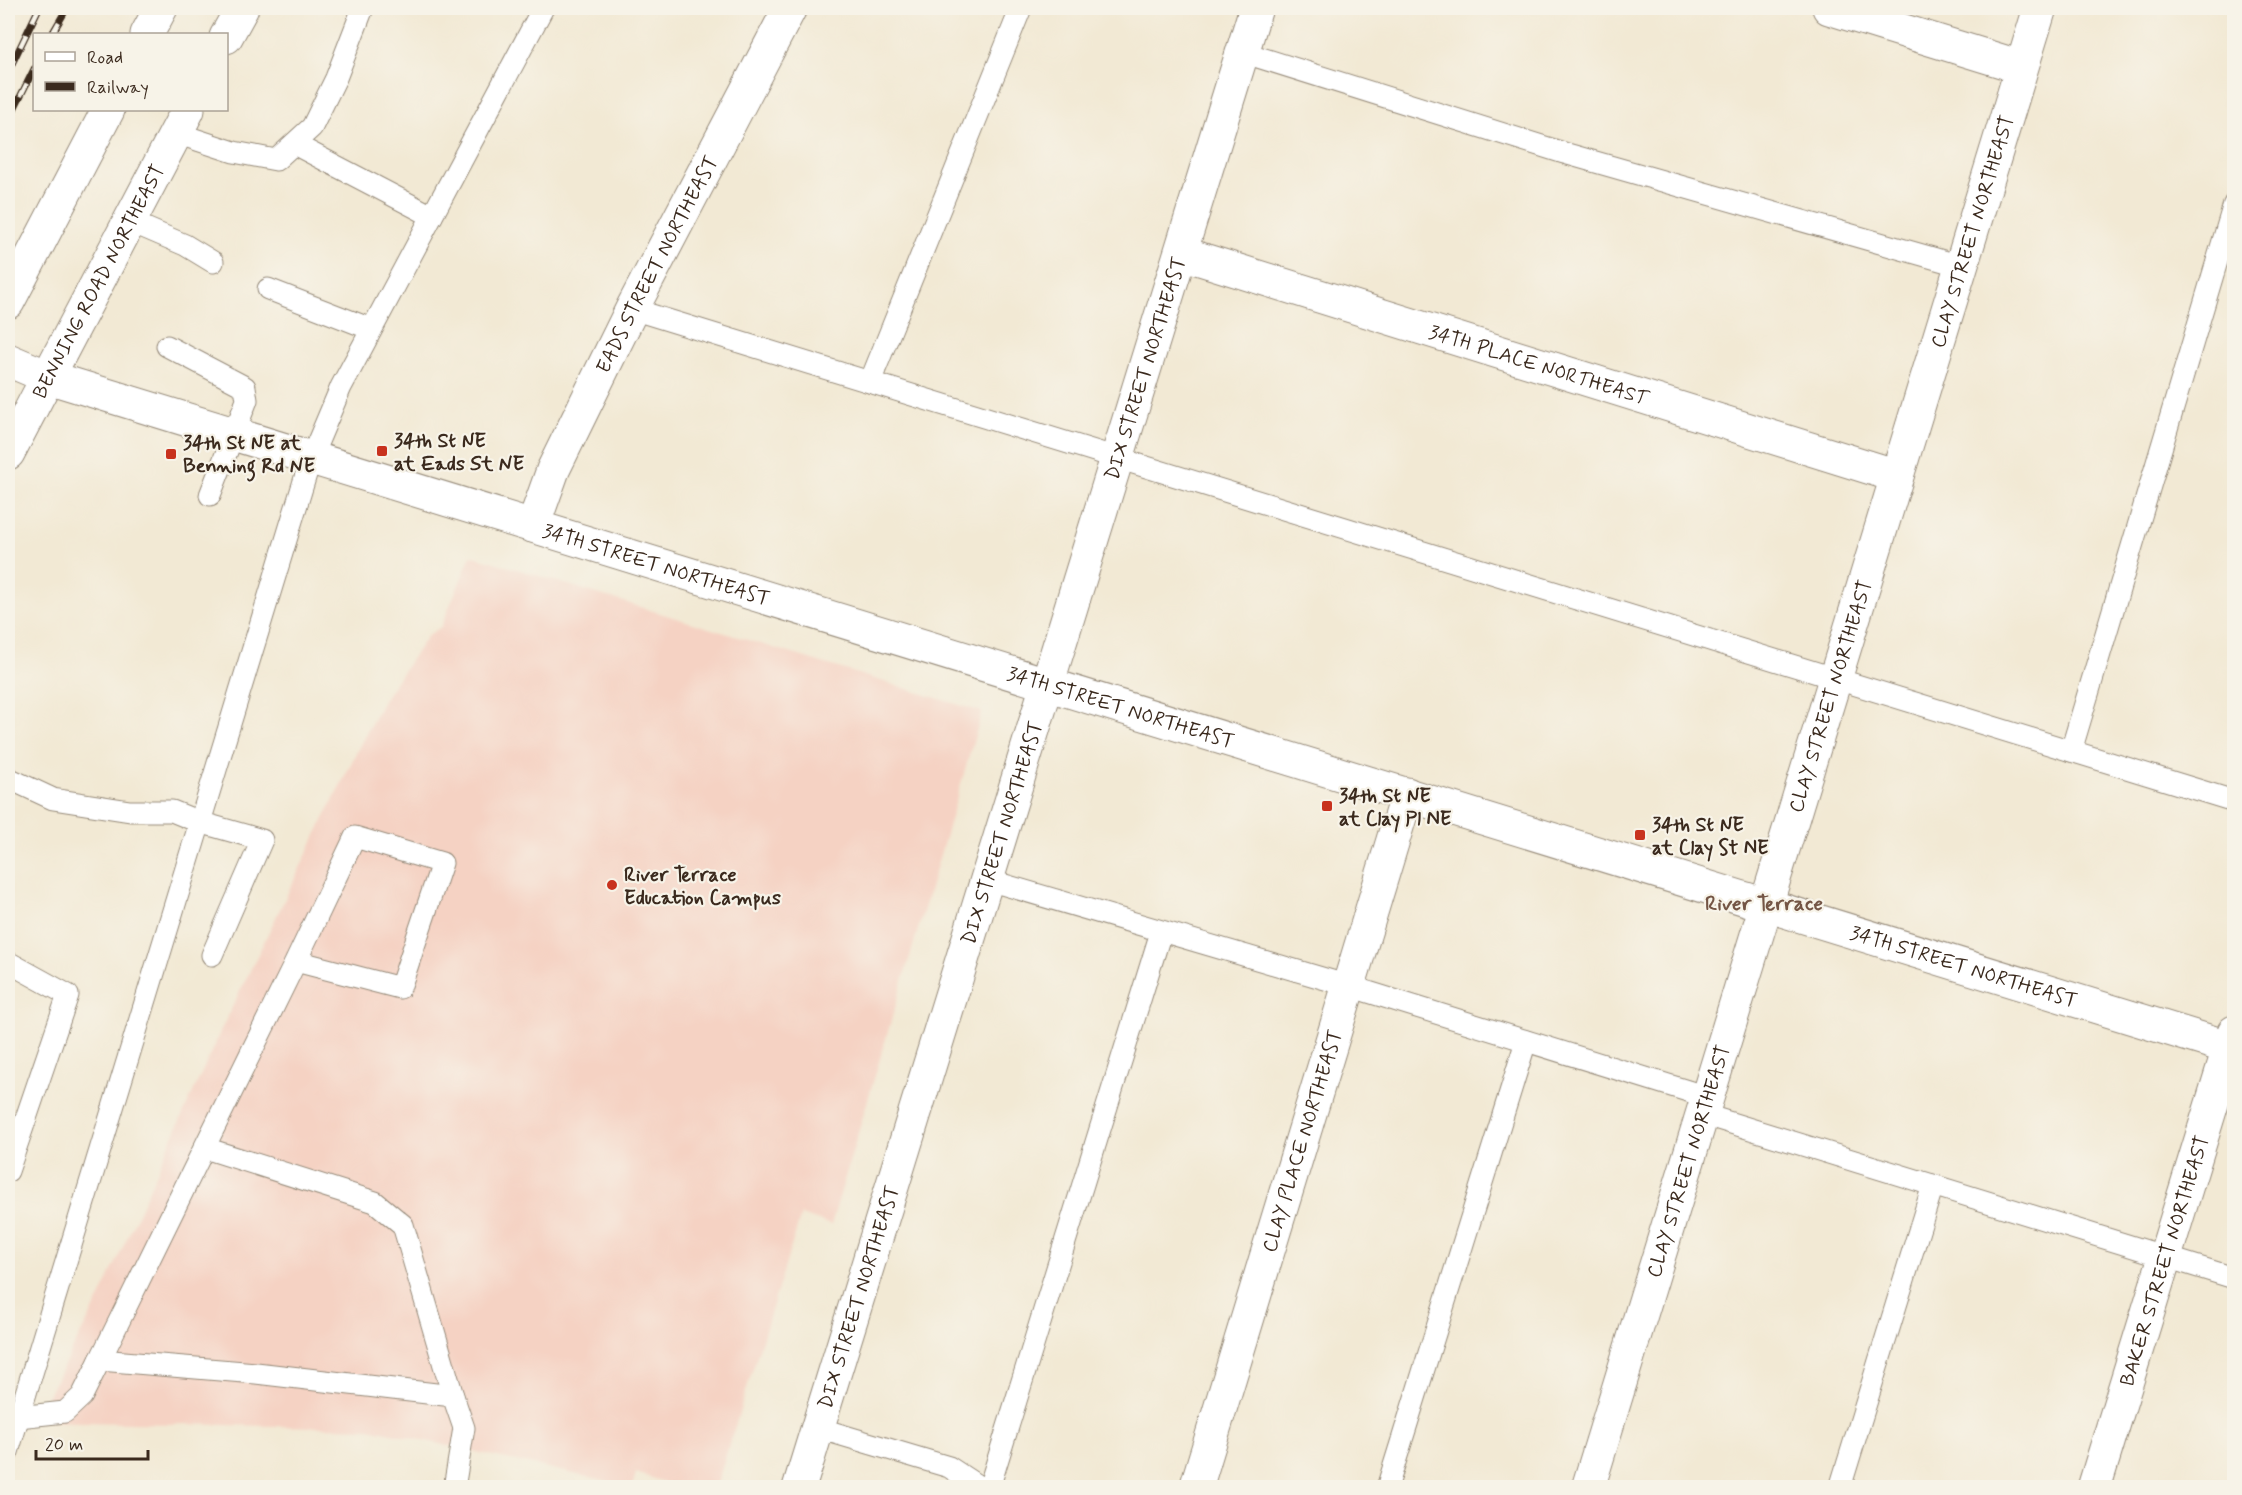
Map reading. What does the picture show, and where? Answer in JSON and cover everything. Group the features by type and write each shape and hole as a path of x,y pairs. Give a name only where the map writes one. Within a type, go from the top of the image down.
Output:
{"street":[{"path":"148,33 161,8"},
{"path":"228,33 242,8"},
{"name":"EADS STREET NORTHEAST","path":"533,526 553,470 632,309 790,8"},
{"name":"DIX STREET NORTHEAST","path":"799,1488 1256,8"},
{"path":"1829,8 2021,67"},
{"name":"CLAY STREET NORTHEAST","path":"1588,1488 2040,8"},
{"path":"8,302 107,111"},
{"name":"BENNING ROAD NORTHEAST","path":"8,453 182,121"},
{"name":"34TH PLACE NORTHEAST","path":"1181,253 1897,476"},
{"name":"34TH STREET NORTHEAST","path":"8,360 48,377 1766,905 2233,1043"},
{"name":"CLAY PLACE NORTHEAST","path":"1196,1488 1407,794"},
{"name":"BAKER STREET NORTHEAST","path":"2094,1488 2233,1043"}],"lane":[{"path":"182,121 234,152 276,160 312,127 336,78 363,8"},
{"path":"8,1452 311,458 341,387 543,8"},
{"path":"870,382 1022,8"},
{"path":"1242,52 1564,153 1961,266"},
{"path":"294,144 432,216"},
{"path":"2071,751 2235,204"},
{"path":"129,221 185,245 213,262"},
{"path":"268,289 372,329"},
{"path":"632,309 2235,801"},
{"path":"167,346 244,387 247,400 210,495"},
{"path":"8,778 53,799 130,811 172,811 199,822 262,840 212,955"},
{"path":"18,1417 65,1412 82,1396 355,837 442,863 400,988 296,961"},
{"path":"988,880 1349,986 1526,1041 1933,1185 2235,1278"},
{"path":"989,1488 1161,932"},
{"path":"8,962 68,995 8,1171"},
{"path":"1387,1488 1526,1041"},
{"path":"205,1148 375,1202 403,1225 464,1428 453,1488"},
{"path":"1840,1488 1933,1185"},
{"path":"100,1360 256,1373 453,1396"},
{"path":"818,1428 949,1467 981,1488"}],"shaded area":[{"name":"River Terrace Education Campus","path":"471,555 982,712 831,1225 801,1215 716,1487 679,1487 636,1473 632,1487 369,1428 34,1421 99,1300 222,1028 361,743 385,697 428,635 441,627"}],"railway":[{"path":"8,72 39,8"},
{"path":"53,33 67,8"},
{"path":"8,121 33,71"}],"place":[{"name":"34th St NE at Eads St NE","path":"382,451"},
{"name":"34th St NE at Benning Rd NE","path":"171,454"},
{"name":"34th St NE at Clay Pl NE","path":"1327,806"},
{"name":"34th St NE at Clay St NE","path":"1640,835"},
{"name":"River Terrace Education Campus","path":"612,885"}],"district":[{"name":"River Terrace","path":"1764,903"}]}
